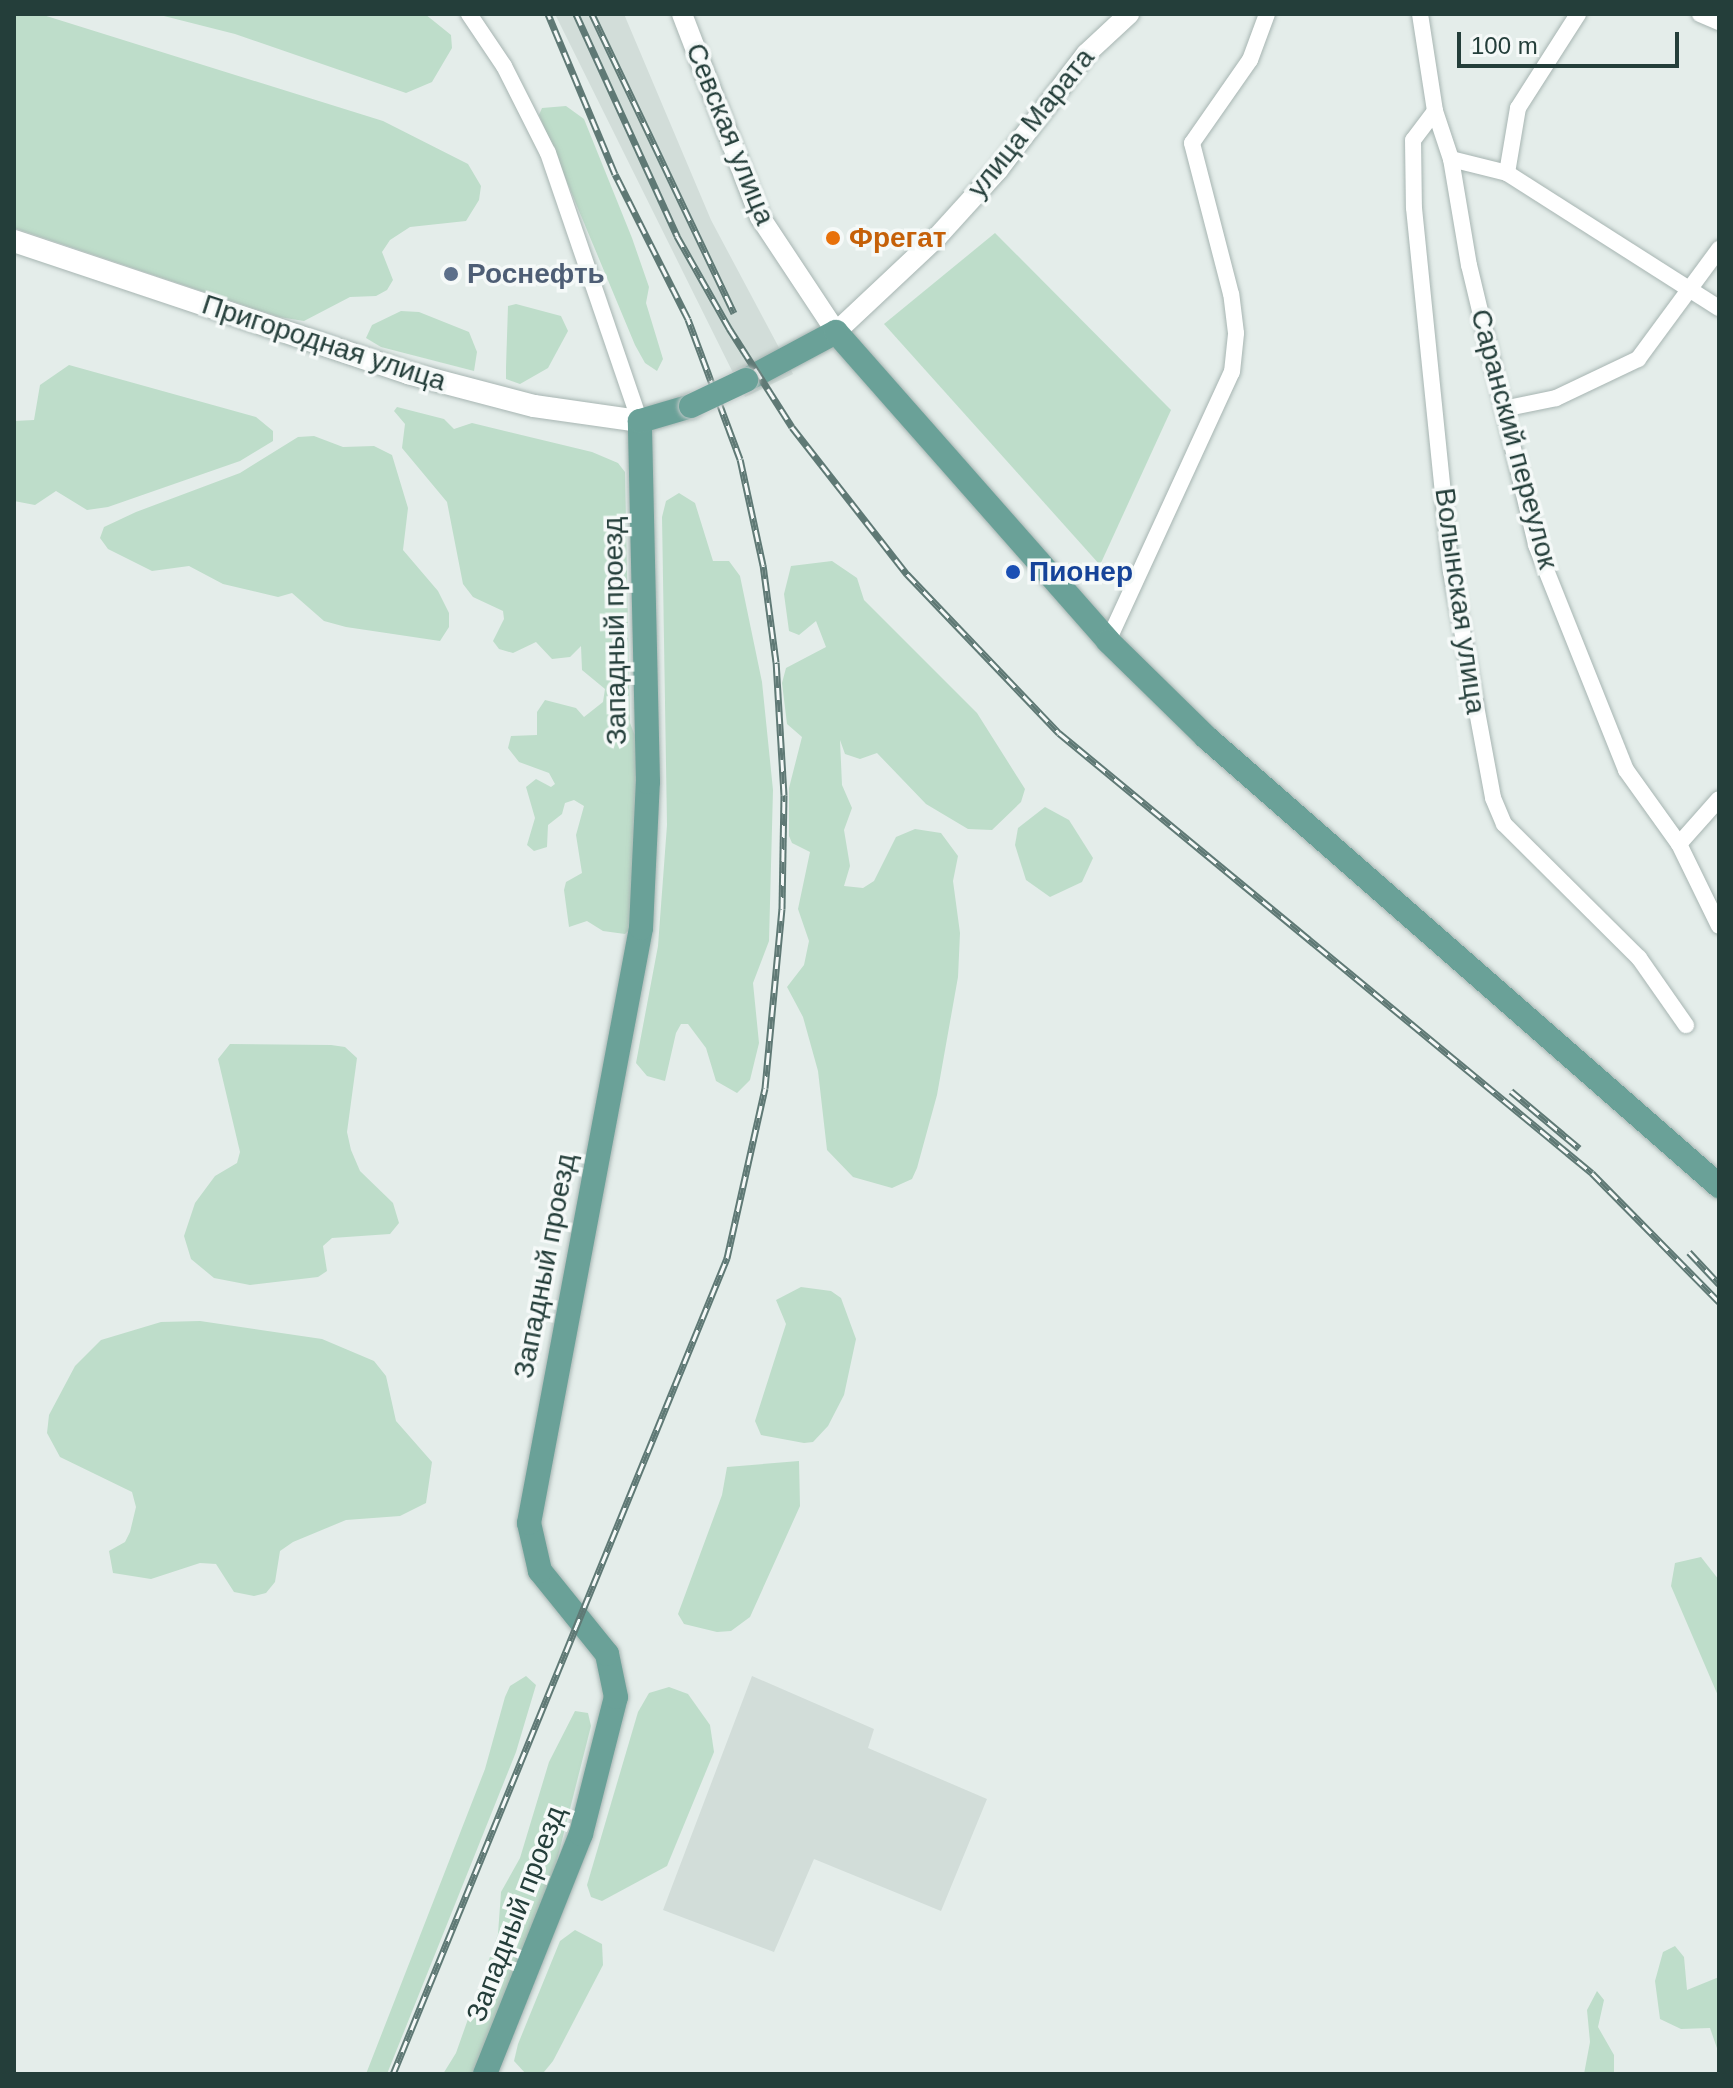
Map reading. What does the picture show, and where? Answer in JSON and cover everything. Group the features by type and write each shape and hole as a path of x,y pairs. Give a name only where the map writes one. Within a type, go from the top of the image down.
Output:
{"main road":[{"name":"Пригородная улица","path":"14,241 408,373 534,406 640,421"},
{"path":"640,421 691,406 836,332 1108,641 1305,829 1646,1117 1719,1186"},
{"name":"Западный проезд","path":"485,2074 581,1834 616,1697 607,1654 540,1571 529,1523 641,928 648,782 640,421"}],"street":[{"path":"469,14 504,66 548,153 640,421"},
{"name":"Севская улица","path":"682,14 760,217 836,332"},
{"path":"1108,641 1232,372 1236,333 1231,294 1192,143 1250,60 1267,14"},
{"name":"Саранский переулок","path":"1420,14 1435,111 1451,159 1503,409 1536,545 1626,770 1679,844 1719,926"},
{"path":"1507,173 1518,108 1578,14"},
{"path":"1700,14 1719,22"},
{"name":"улица Марата","path":"836,332 998,170 1086,54 1125,15"},
{"name":"Волынская улица","path":"1435,111 1413,140 1414,208 1451,571 1493,798 1504,824 1628,947 1686,1025"},
{"path":"1451,159 1507,173 1719,308"},
{"path":"1503,409 1556,398 1638,359 1719,249"},
{"path":"1679,844 1719,799"}],"shaded area":[{"path":"555,14 624,14 711,220 793,374 745,397"},
{"path":"752,1676 874,1729 868,1748 987,1799 941,1911 814,1859 774,1952 663,1910"}],"green space":[{"path":"14,14 40,14 383,121 468,164 481,186 479,200 466,221 410,227 390,240 382,252 393,280 387,290 376,296 350,297 304,321 279,317 14,228"},
{"path":"156,14 425,14 451,35 452,48 432,82 406,93 235,34"},
{"path":"566,106 584,119 649,287 646,303 663,359 657,371 645,363 635,345 539,115 542,108"},
{"path":"995,233 1171,410 1100,565 884,324"},
{"path":"516,304 561,316 568,331 548,368 520,384 506,379 508,306"},
{"path":"401,311 419,312 469,332 477,352 474,371 381,347 366,338 372,325"},
{"path":"69,365 256,417 273,431 273,441 240,461 108,507 87,510 56,491 35,505 14,501 14,421 34,420 40,385"},
{"path":"397,407 444,419 454,429 472,423 592,452 618,463 625,472 630,723 639,746 631,928 625,934 603,931 587,921 569,927 564,890 566,882 582,873 576,835 584,806 574,800 565,803 562,814 548,825 547,847 534,851 527,845 535,818 526,787 536,779 551,787 555,784 549,773 519,762 508,748 511,736 537,735 537,712 545,700 576,708 584,717 603,702 605,689 582,670 581,646 570,657 552,659 536,642 513,653 499,649 493,641 504,619 503,611 473,597 463,584 447,502 402,448 405,424 394,411"},
{"path":"314,436 343,447 374,446 392,455 408,508 403,550 438,591 449,613 449,627 440,641 324,621 292,593 278,597 223,584 189,566 152,571 108,549 100,538 104,527 240,473 298,437"},
{"path":"679,493 695,503 713,561 729,561 740,576 762,682 773,790 769,941 753,983 759,1043 750,1080 737,1093 716,1081 706,1048 688,1024 681,1024 676,1033 665,1081 647,1076 636,1063 658,946 667,825 662,517 666,501"},
{"path":"832,561 857,578 864,600 977,713 1025,789 1021,802 992,830 968,829 926,804 877,753 860,759 845,754 840,740 842,785 852,808 844,830 850,866 844,886 863,888 874,881 896,837 915,829 941,833 958,856 953,881 960,933 958,977 937,1095 912,1179 892,1188 853,1177 827,1150 818,1071 803,1017 787,987 804,965 809,941 798,909 810,852 792,843 789,836 789,788 802,737 787,724 782,683 786,668 826,647 816,621 799,635 789,631 784,594 791,566"},
{"path":"1045,807 1069,820 1093,858 1082,882 1050,897 1026,880 1015,845 1018,828"},
{"path":"230,1044 331,1045 345,1047 357,1058 347,1132 351,1150 360,1171 393,1203 399,1223 390,1234 332,1238 323,1246 327,1271 318,1277 250,1285 214,1278 191,1259 184,1236 195,1203 215,1176 237,1163 240,1152 218,1059"},
{"path":"801,1287 831,1291 841,1298 856,1339 844,1395 828,1426 813,1442 804,1443 761,1435 755,1421 786,1324 776,1300"},
{"path":"200,1321 322,1339 374,1361 386,1376 396,1421 432,1462 426,1503 400,1516 346,1520 293,1542 280,1551 275,1582 266,1593 254,1596 234,1592 216,1564 200,1563 151,1579 113,1573 109,1551 125,1542 130,1532 136,1507 132,1492 60,1457 47,1433 49,1415 75,1366 101,1340 161,1322"},
{"path":"799,1461 800,1506 750,1617 731,1631 717,1632 684,1624 678,1614 722,1495 727,1467"},
{"path":"1701,1557 1719,1580 1719,1698 1671,1586 1675,1563"},
{"path":"526,1676 536,1685 516,1752 387,2074 366,2074 485,1769 505,1697 510,1686"},
{"path":"669,1687 688,1694 710,1725 714,1752 667,1866 602,1901 591,1897 587,1885 638,1712 649,1693"},
{"path":"575,1711 588,1713 591,1726 553,1876 475,2074 443,2074 456,2053 498,1934 501,1892 520,1858 549,1762"},
{"path":"575,1930 602,1944 603,1965 553,2061 544,2072 526,2074 514,2061 518,2044 560,1941"},
{"path":"1675,1946 1684,1957 1687,1990 1719,1977 1719,2054 1710,2028 1681,2029 1660,2019 1655,1981 1663,1952"},
{"path":"1597,1991 1604,2000 1598,2027 1614,2055 1614,2074 1584,2074 1590,2042 1587,2010"}],"railway":[{"path":"393,2074 727,1258 765,1088 782,909 784,795 776,662 763,565 740,459 688,319 615,174 548,14"},
{"path":"576,14 677,236 729,328 792,427 907,574 1059,733 1592,1173 1719,1302"},
{"path":"592,14 734,313"},
{"path":"1511,1091 1579,1148"},
{"path":"1689,1252 1719,1284"}],"place":[{"name":"Фрегат","path":"833,238"},
{"name":"Роснефть","path":"451,274"},
{"name":"Пионер","path":"1013,572"}]}
